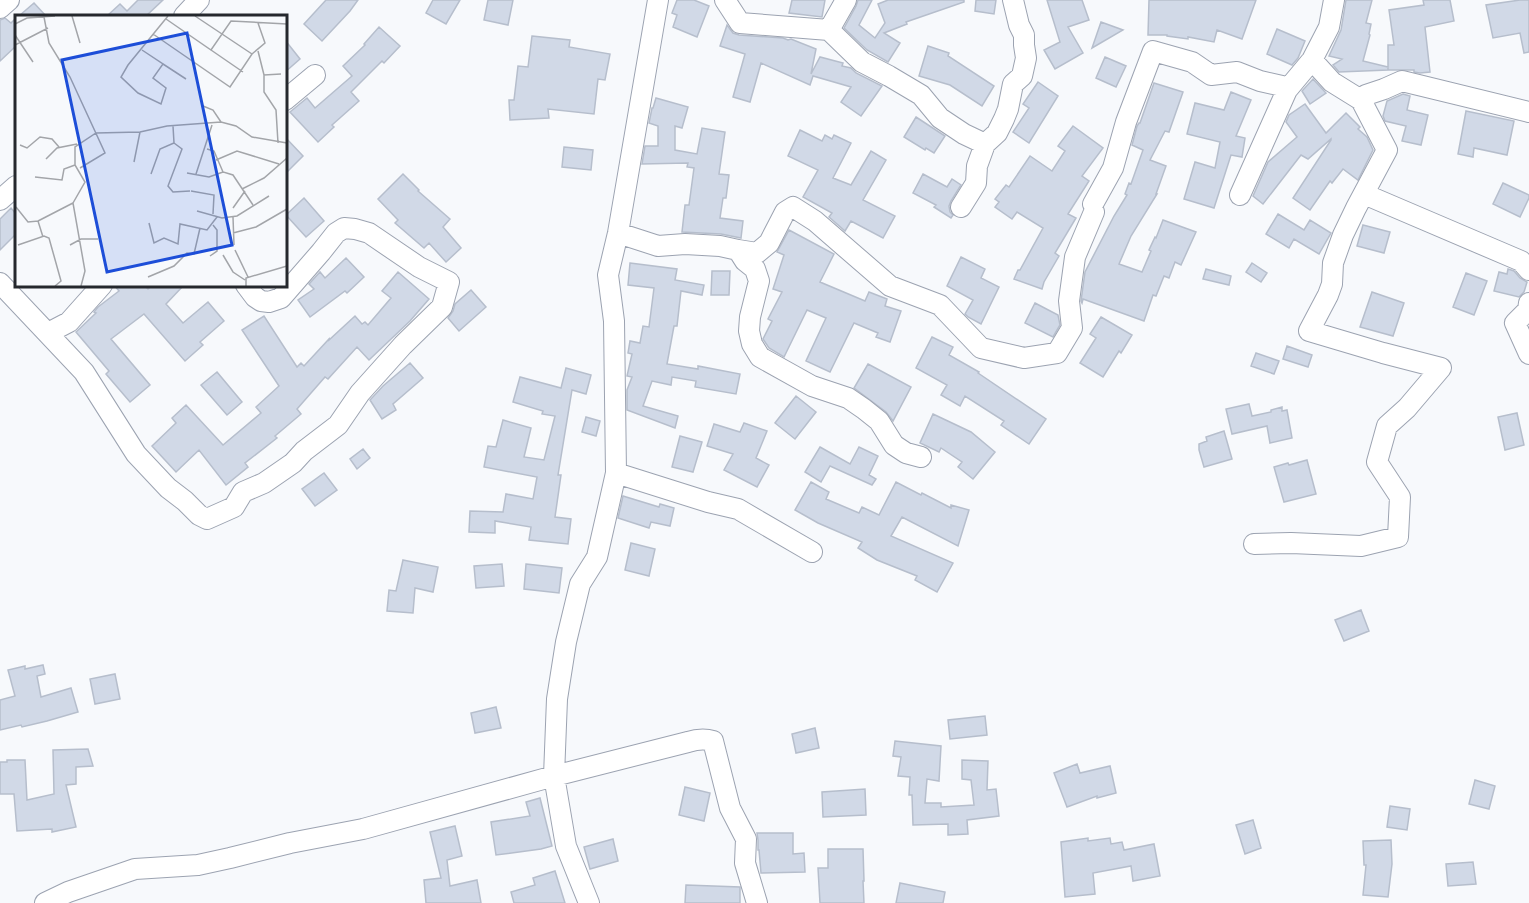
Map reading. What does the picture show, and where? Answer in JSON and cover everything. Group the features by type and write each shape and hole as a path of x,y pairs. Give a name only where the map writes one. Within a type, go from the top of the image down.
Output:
{"street":[{"path":"0,8 9,0"},
{"path":"185,15 199,0"},
{"path":"589,903 566,846 554,776 557,699 566,642 580,584 597,557 616,473 614,321 608,274 618,233 658,0"},
{"path":"725,0 740,23 829,30 862,62 921,95 940,118 964,134 985,144"},
{"path":"829,30 846,0"},
{"path":"962,207 976,183 977,166 985,144 997,133 1008,109 1013,84 1022,76 1026,58 1024,35 1013,0"},
{"path":"1240,195 1287,90 1312,60 1329,27 1334,0"},
{"path":"618,233 658,246 685,244 720,246 757,253 770,243 785,212 793,207 815,221 890,286 940,305 981,348 1024,358 1057,353 1072,328 1069,301 1075,257 1093,208 1113,168 1126,122 1154,51 1192,62 1211,75 1237,72 1282,86 1287,90"},
{"path":"1254,544 1361,546 1398,537 1400,497 1377,462 1387,426 1407,408 1441,368 1309,331 1328,296 1332,284 1333,263 1343,235 1387,150 1361,100 1332,82 1312,60"},
{"path":"286,99 315,75"},
{"path":"1361,100 1366,95 1402,81 1529,112"},
{"path":"0,200 15,187"},
{"path":"1364,194 1521,261 1529,270"},
{"path":"0,283 84,372 136,454 168,488 199,515 207,519 234,507 243,492 264,483 338,425 360,393 442,306 449,282 419,267 369,233 344,228 336,233 281,298 261,302 247,286"},
{"path":"738,250 745,261 755,269 759,281 749,331 752,344 760,357 812,386 848,398 879,421 894,445 906,453 921,457"},
{"path":"48,333 69,322 101,286"},
{"path":"1529,303 1528,310 1515,323 1529,354"},
{"path":"616,473 738,509 812,552"},
{"path":"45,903 68,892 135,869 198,865 290,843 363,829 554,776 706,738 713,741 730,808 746,839 745,863 757,903"}],"building":[{"path":"138,0 163,0 147,15 108,15 120,4 127,11"},
{"path":"326,0 358,0 322,41 304,24"},
{"path":"433,0 460,0 446,24 426,13"},
{"path":"488,0 513,0 508,25 484,20"},
{"path":"677,0 694,0 709,6 697,37 673,27 677,15 672,13"},
{"path":"792,0 825,0 822,17 789,13"},
{"path":"858,0 872,0 859,25 875,38 885,23 878,4 888,0 964,0 964,2 906,22 907,24 884,33 900,43 888,62 867,50 844,28"},
{"path":"976,0 996,0 994,14 975,11"},
{"path":"1047,0 1082,0 1089,20 1068,27 1083,53 1055,69 1044,50 1060,42"},
{"path":"1149,0 1256,0 1242,39 1217,30 1214,42 1188,37 1188,39 1167,35 1148,35"},
{"path":"1346,0 1372,0 1366,23 1371,24 1370,35 1363,61 1388,67 1388,45 1394,45 1389,10 1424,5 1423,0 1450,0 1454,21 1425,27 1430,72 1388,70 1339,72 1333,65 1342,59 1329,56 1341,30"},
{"path":"1529,0 1529,52 1524,53 1520,33 1493,38 1486,5"},
{"path":"34,3 45,15 20,15"},
{"path":"5,18 11,23 15,19 15,47 0,61 0,20"},
{"path":"1101,22 1123,30 1092,48"},
{"path":"727,25 733,33 739,35 791,39 816,49 811,74 820,57 843,63 842,66 851,68 856,73 882,86 861,116 841,102 851,87 813,76 810,85 761,63 750,102 733,97 745,54 720,46"},
{"path":"379,27 400,46 351,92 359,101 332,125 334,127 318,142 290,112 307,98 315,108 352,76 343,66 365,45"},
{"path":"1277,29 1305,41 1298,58 1292,65 1267,54"},
{"path":"532,36 570,40 569,47 610,54 605,80 598,79 594,114 548,109 549,118 510,120 509,100 514,100 518,66 528,67"},
{"path":"286,41 300,59 286,71"},
{"path":"928,46 949,53 948,56 994,86 982,106 950,85 919,76"},
{"path":"1105,57 1126,66 1116,87 1096,78"},
{"path":"1313,79 1326,93 1310,104 1302,91"},
{"path":"1038,82 1058,96 1029,143 1013,132 1029,108 1023,104"},
{"path":"1154,83 1183,92 1169,132 1165,131 1150,160 1166,166 1157,194 1131,236 1119,264 1142,272 1163,220 1196,232 1181,265 1175,262 1169,278 1164,276 1156,296 1153,295 1144,321 1083,299 1082,303 1081,301 1085,272 1127,195 1125,194 1143,150 1132,145"},
{"path":"1231,92 1251,100 1236,136 1245,138 1242,157 1231,155 1214,208 1184,199 1195,162 1215,168 1220,142 1187,134 1195,103 1224,110"},
{"path":"1403,94 1410,96 1407,110 1428,115 1421,145 1402,141 1406,126 1385,121 1383,116 1387,101"},
{"path":"656,98 688,107 682,128 675,126 675,150 697,154 702,128 725,132 719,174 729,175 720,218 743,221 741,238 721,234 682,232 685,205 689,205 694,168 687,167 688,163 642,164 645,146 658,146 658,126 649,123"},
{"path":"1305,104 1326,133 1346,113 1360,127 1358,129 1367,137 1373,150 1358,180 1343,169 1332,183 1330,181 1310,210 1293,198 1331,139 1308,159 1301,155 1263,204 1253,196 1268,162 1297,137 1286,122 1289,115"},
{"path":"1466,111 1514,121 1507,155 1474,148 1473,157 1458,154"},
{"path":"916,117 945,136 934,153 904,137"},
{"path":"1073,126 1103,148 1082,176 1089,181 1068,214 1076,218 1055,253 1059,256 1042,289 1014,279 1043,228 1017,212 1012,219 995,207 999,202 995,199 1006,185 1009,187 1030,156 1052,171 1065,151 1058,146"},
{"path":"800,130 822,141 825,135 832,139 834,135 851,143 833,178 851,185 871,151 886,160 863,200 895,216 883,238 851,221 845,231 829,217 832,213 803,197 818,170 788,156"},
{"path":"286,138 303,156 286,173"},
{"path":"564,147 593,150 591,170 562,167"},
{"path":"403,174 418,191 450,219 443,227 461,248 446,262 429,243 424,248 395,223 398,220 378,199"},
{"path":"923,174 947,187 952,179 961,185 949,206 953,215 951,218 934,207 936,205 913,193"},
{"path":"1503,183 1529,195 1520,217 1493,204"},
{"path":"304,198 324,221 306,237 286,215"},
{"path":"11,208 15,213 15,235 0,250 0,219"},
{"path":"1278,214 1304,230 1310,220 1331,233 1319,254 1294,239 1289,248 1266,234"},
{"path":"1363,225 1390,232 1384,253 1357,246"},
{"path":"789,230 834,254 820,282 865,301 869,292 887,299 885,306 901,311 890,342 876,337 878,333 854,323 830,372 806,361 826,318 807,310 784,357 769,348 763,339 772,321 768,319 782,292 773,289 784,255 777,252"},
{"path":"961,257 985,269 981,278 999,287 981,324 965,314 973,300 947,286"},
{"path":"346,258 364,277 347,293 345,291 310,317 298,300 314,289 309,284 320,272 325,278"},
{"path":"630,263 677,269 675,280 704,285 702,295 681,291 677,326 674,326 667,364 698,369 698,366 740,374 736,394 695,387 696,381 672,377 671,385 652,381 643,406 678,416 675,428 627,410 627,390 632,377 627,376 632,354 628,353 630,341 640,343 643,326 649,327 654,288 628,285"},
{"path":"1252,263 1267,273 1261,282 1246,272"},
{"path":"1206,269 1231,276 1229,285 1203,279"},
{"path":"1508,269 1527,282 1524,292 1519,297 1494,291 1499,272 1507,274"},
{"path":"712,271 730,271 729,295 711,295"},
{"path":"398,272 429,299 410,321 369,360 357,347 328,379 325,377 297,409 301,414 275,436 277,438 245,463 248,467 226,485 199,450 176,472 152,446 176,423 172,418 186,405 223,445 261,413 256,407 279,386 242,330 264,316 297,367 301,363 304,366 355,316 362,324 365,322 368,325 391,298 382,291"},
{"path":"1466,273 1487,281 1474,315 1453,307"},
{"path":"115,286 145,286 148,289 151,286 183,286 166,304 183,323 208,302 224,321 200,342 203,345 185,361 144,314 111,339 150,385 130,402 106,374 109,371 76,332 96,313 94,312 98,307 119,291"},
{"path":"471,290 486,307 459,331 448,318 455,304"},
{"path":"1372,292 1404,303 1393,336 1360,327"},
{"path":"1035,303 1058,315 1060,325 1053,337 1025,323"},
{"path":"1101,317 1132,335 1103,377 1080,363 1096,338 1090,334"},
{"path":"932,337 953,347 949,355 979,372 1046,419 1029,444 1001,425 1004,421 965,396 960,406 941,395 947,385 916,368"},
{"path":"1287,346 1312,355 1308,367 1283,359"},
{"path":"1256,353 1279,361 1274,374 1251,366"},
{"path":"410,363 423,378 393,404 396,410 382,419 370,400"},
{"path":"868,364 911,387 893,421 886,412 854,388"},
{"path":"566,368 591,375 586,394 572,390 558,475 561,475 555,517 571,519 568,544 529,540 531,527 495,521 495,533 469,532 470,511 503,512 506,494 533,499 537,477 484,467 488,446 496,447 503,420 531,428 524,457 544,460 555,416 542,414 543,411 513,402 520,377 561,388"},
{"path":"217,372 242,402 227,415 201,385"},
{"path":"796,396 816,412 795,439 775,423"},
{"path":"1249,404 1252,416 1282,407 1282,411 1287,410 1292,438 1270,443 1267,426 1232,434 1226,409"},
{"path":"1517,413 1524,445 1505,450 1498,417"},
{"path":"933,414 971,432 995,452 973,479 958,467 962,462 941,448 939,452 920,443"},
{"path":"586,417 600,421 596,436 582,432"},
{"path":"744,423 767,431 756,458 769,465 757,487 724,470 733,454 707,446 714,424 740,432"},
{"path":"1224,431 1232,459 1204,467 1199,444 1207,441 1206,437"},
{"path":"680,436 702,442 693,472 672,467"},
{"path":"820,447 850,464 859,447 878,456 869,475 876,479 872,485 830,466 821,482 805,472"},
{"path":"363,449 370,458 357,469 350,459"},
{"path":"1307,460 1316,494 1284,502 1274,467"},
{"path":"324,473 337,490 315,506 302,489"},
{"path":"811,482 829,492 826,499 859,513 862,507 879,515 896,482 951,508 951,505 969,510 958,546 902,517 891,536 953,563 937,592 915,580 917,576 877,560 858,548 862,542 818,523 795,510"},
{"path":"623,496 659,507 660,504 674,508 670,526 651,522 649,528 618,518"},
{"path":"631,543 655,549 649,576 625,570"},
{"path":"403,560 438,567 433,592 415,588 413,613 387,611 389,590 396,591"},
{"path":"502,564 504,586 476,588 474,566"},
{"path":"526,564 562,568 559,593 524,589"},
{"path":"1361,610 1369,631 1344,641 1335,620"},
{"path":"43,665 45,674 37,676 41,697 71,688 78,712 22,727 21,725 0,730 0,700 15,696 8,670"},
{"path":"115,674 120,699 95,704 90,679"},
{"path":"496,707 501,728 475,733 471,713"},
{"path":"985,716 987,735 950,739 948,720"},
{"path":"815,728 819,748 796,753 792,734"},
{"path":"895,741 941,746 939,781 927,779 925,803 941,803 941,807 974,805 971,780 962,779 962,760 988,761 987,790 996,789 999,816 967,820 968,834 948,835 948,824 913,825 912,795 909,795 910,777 898,776 901,757 893,756"},
{"path":"88,749 93,766 76,767 76,784 66,785 76,827 52,832 52,829 17,831 14,794 0,794 0,762 25,760 27,800 54,794 53,750"},
{"path":"1077,764 1080,773 1110,766 1116,793 1097,798 1097,796 1067,807 1054,773"},
{"path":"1475,780 1495,786 1489,809 1469,804"},
{"path":"685,787 710,793 704,821 679,815"},
{"path":"865,789 866,815 823,817 822,792"},
{"path":"540,798 552,846 496,855 491,822 530,816 526,802"},
{"path":"1390,806 1410,809 1407,830 1387,827"},
{"path":"1253,820 1261,848 1245,854 1236,825"},
{"path":"455,826 462,856 447,860 450,886 477,880 481,903 426,903 424,880 441,878 430,832"},
{"path":"757,833 793,833 793,854 804,853 805,872 761,873"},
{"path":"1088,838 1088,841 1110,838 1111,844 1122,842 1124,850 1154,844 1160,876 1133,881 1131,866 1093,873 1095,894 1065,897 1061,842"},
{"path":"613,839 618,861 590,869 584,847"},
{"path":"1391,840 1392,864 1388,897 1363,895 1366,865 1364,865 1363,841"},
{"path":"828,849 863,849 864,903 820,903 818,868 828,868"},
{"path":"1473,862 1476,884 1448,886 1446,864"},
{"path":"555,871 565,903 514,903 511,892 535,885 533,878"},
{"path":"900,883 945,892 943,903 896,903"},
{"path":"686,885 740,887 740,903 685,903"}]}
